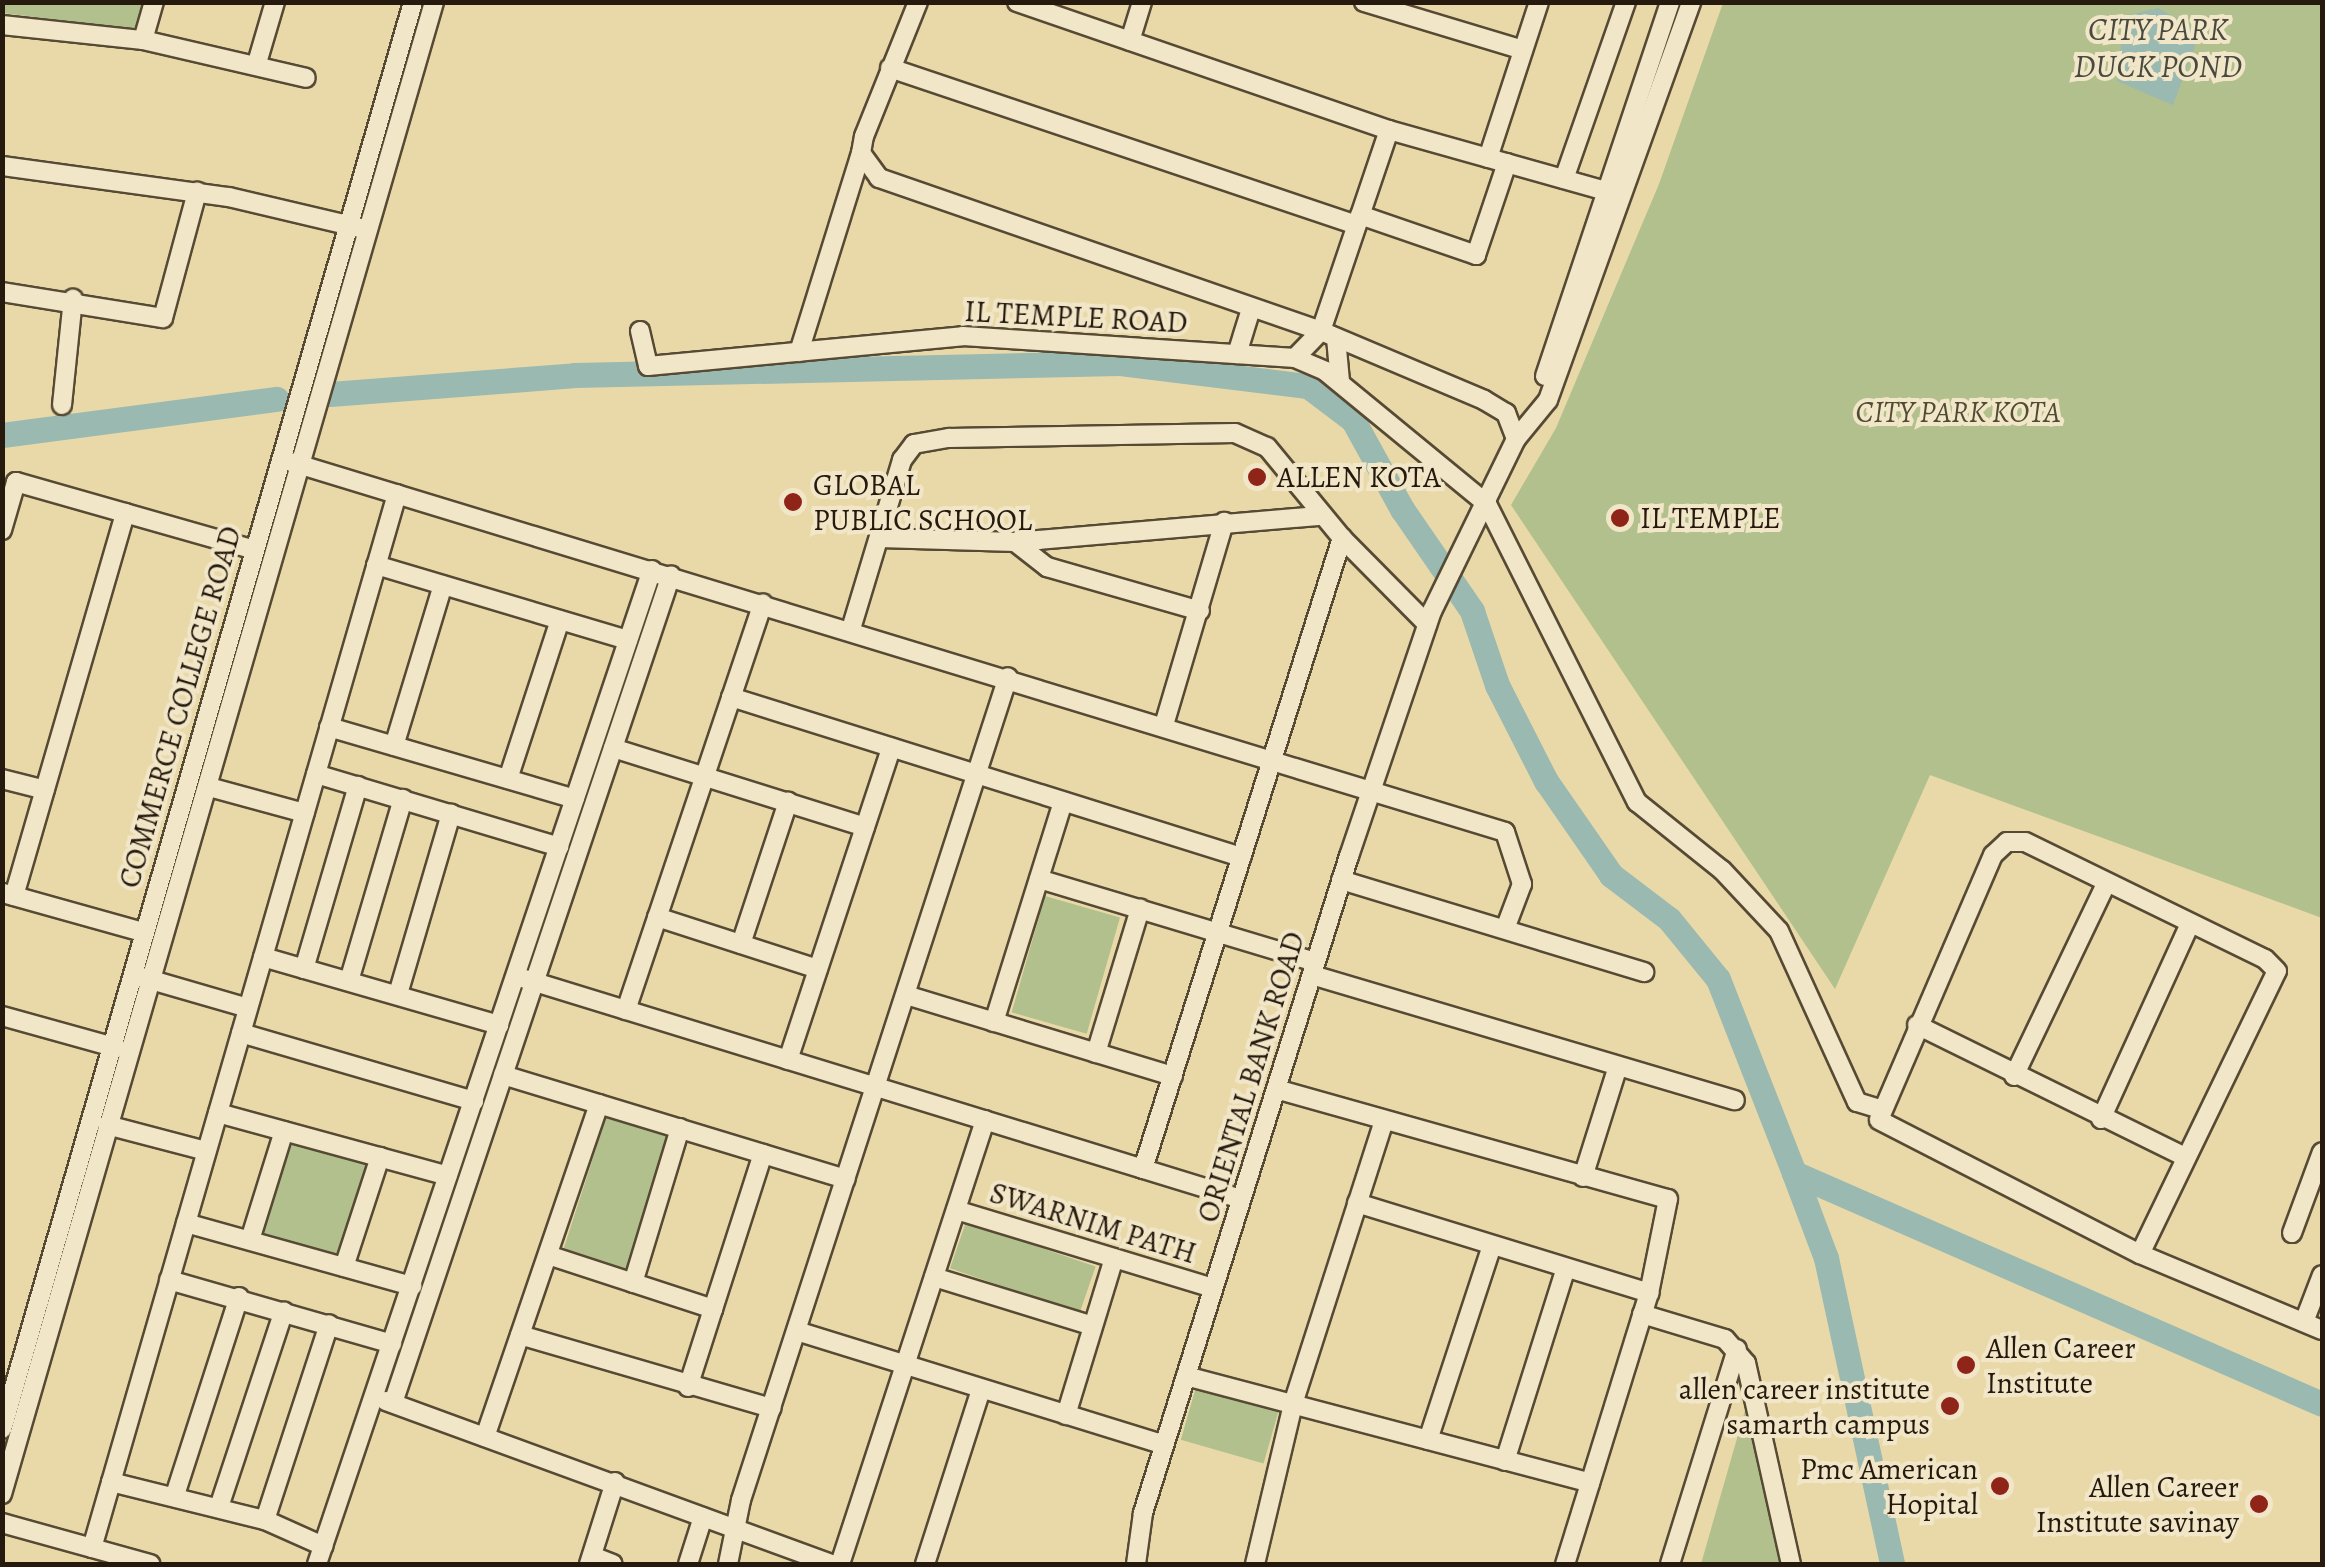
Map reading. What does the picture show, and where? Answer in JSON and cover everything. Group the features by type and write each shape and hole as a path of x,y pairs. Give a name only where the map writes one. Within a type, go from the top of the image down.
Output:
{"street":[{"path":"142,40 154,2"},
{"path":"257,63 275,2"},
{"name":"COMMERCE COLLEGE ROAD","path":"2,1429 119,1049 131,974 413,2"},
{"path":"2,1494 107,1125 119,1049 150,980 209,787 434,2"},
{"path":"798,352 890,68 918,2"},
{"path":"1130,41 1142,2"},
{"path":"1364,2 1524,50"},
{"path":"1488,158 1539,2"},
{"path":"1564,179 1626,2"},
{"path":"1538,410 1670,2"},
{"path":"1538,410 1548,400 1692,2"},
{"path":"1027,4 1389,130 1606,191"},
{"path":"2,26 142,40 257,63 306,78"},
{"path":"890,68 1476,255 1507,163"},
{"path":"1340,381 1329,335 1358,220 1389,130"},
{"path":"861,153 879,178 1250,312 1329,335 1484,400 1506,413 1516,438"},
{"path":"2,166 197,192 370,230"},
{"path":"2,292 73,299 163,318 197,192"},
{"path":"62,405 73,299"},
{"path":"1237,354 1250,312"},
{"name":"IL TEMPLE ROAD","path":"640,332 648,366 963,336 1295,358 1340,381 1487,504"},
{"path":"1295,358 1329,335"},
{"name":"ORIENTAL BANK ROAD","path":"1136,1564 1164,1445 1341,880 1430,617 1516,438 1538,410"},
{"path":"851,629 902,460 914,444 949,438 1235,433 1267,447 1342,538 1430,617"},
{"path":"281,459 851,629 1505,832 1522,884 1504,930"},
{"path":"2,530 6,503 16,482 254,550"},
{"path":"92,1548 397,494"},
{"path":"1487,504 1637,802 1722,870 1779,931 1857,1102 1880,1109"},
{"path":"125,513 45,790 8,894 143,932"},
{"path":"879,538 1015,542 1321,516"},
{"path":"1164,725 1224,522"},
{"path":"1144,1169 1342,538"},
{"path":"1015,542 1047,567 1200,611"},
{"path":"376,566 628,640"},
{"path":"111,1482 264,1520 320,1555 652,570"},
{"path":"393,1403 671,575"},
{"path":"394,746 443,585"},
{"path":"626,1010 763,603"},
{"path":"508,779 560,620"},
{"path":"728,1564 733,1528 800,1332 1008,678"},
{"path":"731,697 1241,856"},
{"path":"330,727 575,799"},
{"path":"613,748 866,827"},
{"path":"788,1060 891,748"},
{"path":"316,774 559,847"},
{"path":"2,779 45,790"},
{"path":"304,968 358,786"},
{"path":"209,787 305,813"},
{"path":"349,981 403,799"},
{"path":"741,944 788,802"},
{"path":"994,1022 1063,802"},
{"path":"398,994 451,814"},
{"path":"2140,1254 2277,971 2025,842 2006,842 1994,855 1880,1109 1879,1120 1891,1131 2140,1254 2322,1330"},
{"path":"1039,879 1734,1100"},
{"path":"1341,880 1644,972"},
{"path":"2014,1076 2106,884"},
{"path":"1096,1053 1140,910"},
{"path":"657,917 818,969"},
{"path":"2101,1119 2190,924"},
{"path":"263,956 499,1025"},
{"path":"131,974 248,1008"},
{"path":"516,976 1241,1198"},
{"path":"906,995 1173,1076"},
{"path":"2,1016 119,1049"},
{"path":"1917,1025 2101,1119 2186,1157"},
{"path":"241,1033 474,1101"},
{"path":"1583,1177 1618,1066"},
{"path":"503,1074 846,1179"},
{"path":"1276,1088 1668,1200 1649,1293 1565,1564"},
{"path":"485,1437 599,1104"},
{"path":"218,1112 448,1176"},
{"path":"840,1564 985,1120"},
{"path":"1255,1564 1293,1404 1384,1120"},
{"path":"107,1125 206,1152"},
{"path":"633,1283 680,1128"},
{"path":"250,1240 284,1131"},
{"path":"2292,1233 2322,1152"},
{"path":"688,1387 763,1154"},
{"path":"344,1267 380,1158"},
{"path":"1358,1203 1649,1293"},
{"name":"SWARNIM PATH","path":"956,1210 1213,1288"},
{"path":"186,1222 412,1286"},
{"path":"1428,1440 1492,1245"},
{"path":"548,1255 714,1308"},
{"path":"1066,1415 1114,1258"},
{"path":"1505,1461 1566,1268"},
{"path":"2304,1322 2322,1275"},
{"path":"934,1277 1093,1326"},
{"path":"169,1280 392,1344"},
{"path":"175,1496 239,1297"},
{"path":"219,1507 284,1311"},
{"path":"1642,1314 1708,1331 1737,1350 1751,1374 1792,1564"},
{"path":"264,1520 329,1324"},
{"path":"800,1332 1164,1445"},
{"path":"520,1336 772,1408"},
{"path":"1670,1564 1737,1350"},
{"path":"1186,1376 1590,1483"},
{"path":"925,1564 982,1390"},
{"path":"374,1396 831,1564"},
{"path":"614,1564 590,1560 615,1482"},
{"path":"688,1564 703,1517"},
{"path":"2,1523 150,1564"}],"green space":[{"path":"3,3 145,3 138,30 3,13"},
{"name":"CITY PARK KOTA","path":"1723,3 2322,3 2322,918 1930,775 1835,989 1511,505 1556,428 1659,184"},
{"path":"1045,896 1120,917 1087,1034 1012,1012"},
{"path":"607,1115 669,1135 626,1268 564,1248"},
{"path":"288,1138 371,1162 343,1259 260,1235"},
{"path":"966,1222 1096,1267 1080,1313 950,1268"},
{"path":"1196,1387 1279,1411 1264,1464 1181,1440"},
{"path":"1748,1400 1783,1564 1701,1564"}],"water":[{"name":"CITY PARK DUCK POND","path":"2158,8 2190,26 2195,46 2173,105 2117,81 2124,16"}],"waterway":[{"path":"330,394 575,375 1120,363 1308,386 1353,420 1402,509 1472,611 1497,685 1546,781 1611,875 1669,919 1718,979 1794,1173 2322,1404"},
{"path":"2,435 277,399"},
{"path":"1794,1173 1826,1258 1892,1564"}],"place":[{"name":"ALLEN KOTA","path":"1257,477"},
{"name":"GLOBAL PUBLIC SCHOOL","path":"793,502"},
{"name":"IL TEMPLE","path":"1620,518"},
{"name":"Allen Career Institute","path":"1966,1365"},
{"name":"allen career institute samarth campus","path":"1950,1406"},
{"name":"Pmc American Hopital","path":"2000,1486"},
{"name":"Allen Career Institute savinay","path":"2259,1504"}]}
